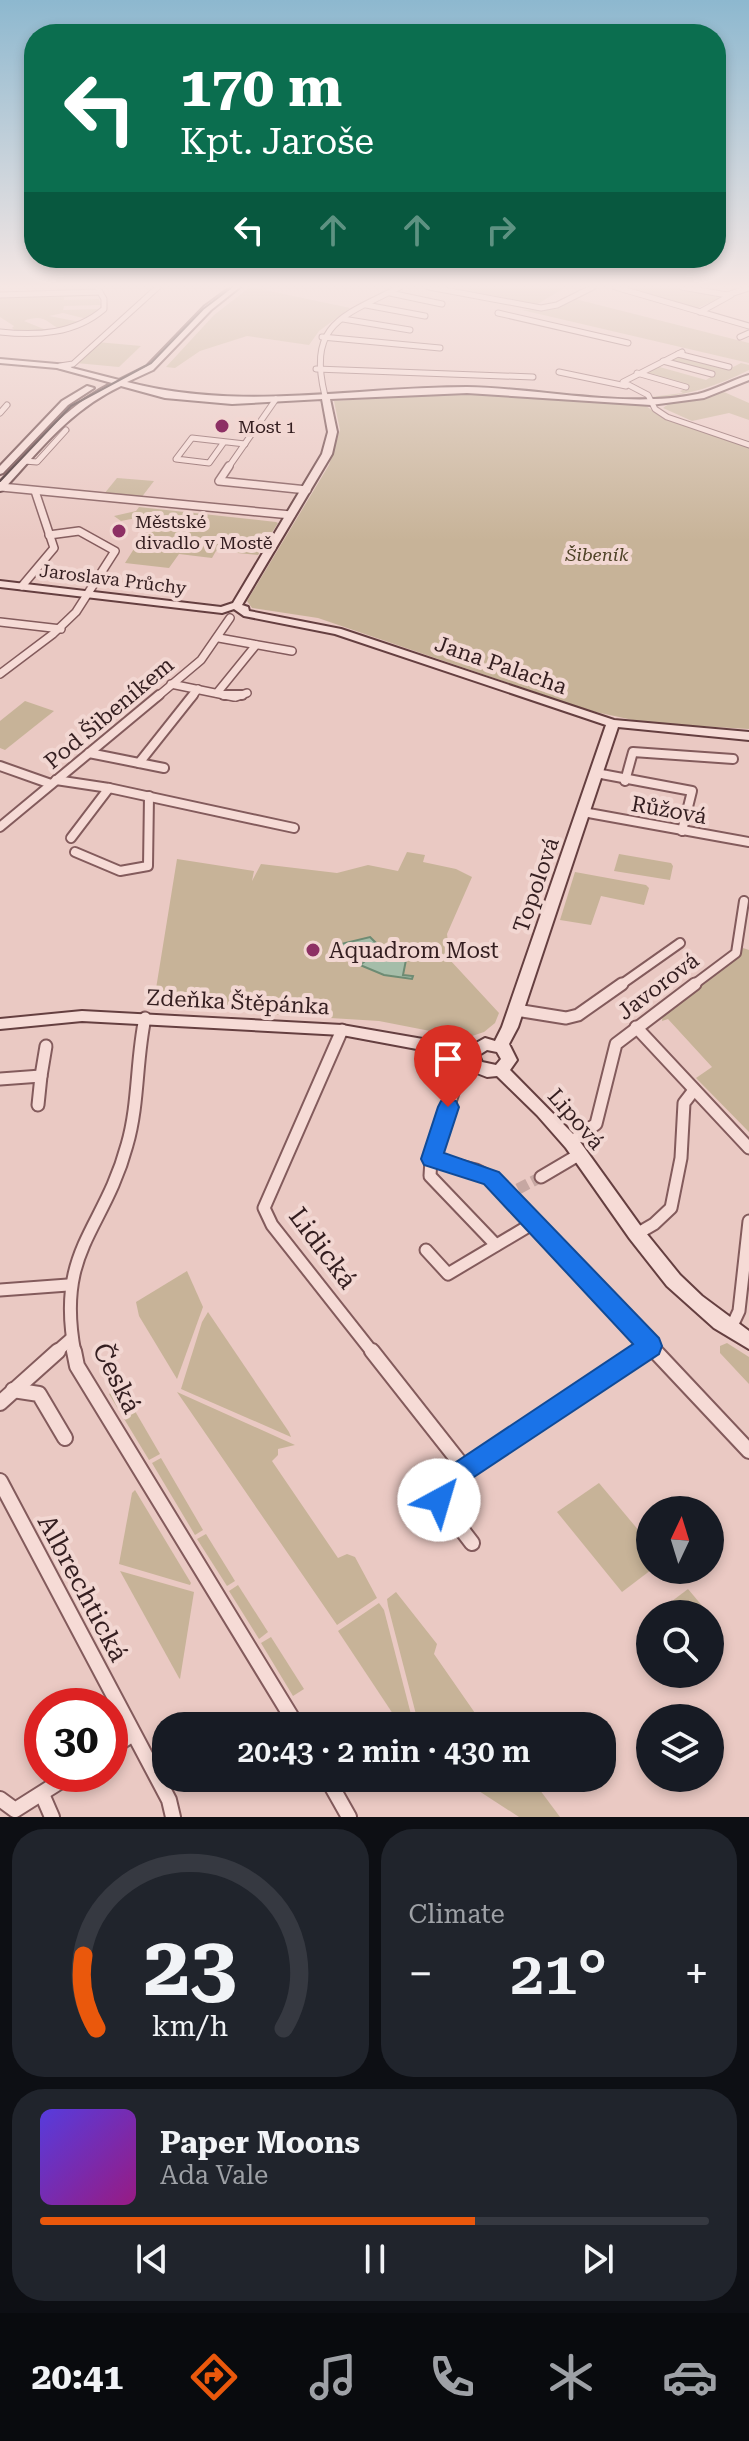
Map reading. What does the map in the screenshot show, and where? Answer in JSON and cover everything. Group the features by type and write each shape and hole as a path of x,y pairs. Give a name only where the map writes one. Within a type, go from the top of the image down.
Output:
{"street":[{"path":"79,372 176,396 220,401 467,390 651,402 701,396 749,377"},
{"path":"0,488 71,412 127,372"},
{"path":"0,471 65,403 139,372"},
{"path":"226,614 240,609 327,454 334,433 317,372"},
{"path":"392,372 533,377"},
{"path":"559,372 626,386 644,393 655,409 667,417 749,445"},
{"path":"704,372 712,374"},
{"path":"626,386 623,379 637,373 686,387"},
{"path":"276,399 219,481 307,490"},
{"path":"0,413 4,405"},
{"path":"24,461 37,462 66,430"},
{"path":"224,442 209,463 176,459 192,438 245,444"},
{"path":"0,488 99,497 104,501 196,505 291,515"},
{"path":"22,586 54,548 35,491"},
{"path":"0,674 61,629 91,595 96,585 94,581 115,551 79,531 49,535"},
{"name":"Jaroslava Průchy","path":"0,584 226,614"},
{"name":"Jana Palacha","path":"240,609 337,631 613,723 749,736"},
{"name":"Pod Šibeníkem","path":"0,827 201,660 219,638 226,614"},
{"path":"0,622 61,629"},
{"path":"219,638 292,651"},
{"path":"217,693 256,645"},
{"path":"171,684 235,697 247,693"},
{"path":"139,763 198,689"},
{"name":"Topolová","path":"500,1070 509,1060 508,1054 500,1046 516,1010 613,723"},
{"path":"625,779 633,752 733,759"},
{"path":"89,753 164,768"},
{"path":"0,766 53,782 109,788 294,828"},
{"path":"596,773 692,791 682,831"},
{"path":"71,838 82,819 109,788"},
{"path":"75,852 118,871 141,870 148,866 149,796"},
{"name":"Růžová","path":"583,812 749,842"},
{"name":"Javorová","path":"541,1177 576,1148 596,1124 616,1044 736,953 744,901"},
{"path":"516,1010 566,1018 578,1015 680,943"},
{"name":"Zdeňka Štěpánka","path":"0,1024 82,1016 342,1030 471,1053"},
{"name":"Česká","path":"145,1018 124,1160 88,1231 68,1285 71,1339 77,1366 288,1712"},
{"path":"636,1027 749,1148"},
{"name":"Lidická","path":"342,1030 264,1208 272,1225 465,1469"},
{"path":"471,1053 481,1045 500,1046"},
{"path":"38,1105 46,1046"},
{"name":"Lipová","path":"471,1053 471,1060 478,1068 500,1070 576,1148 635,1235 682,1291 730,1330 749,1341"},
{"path":"0,1079 41,1076"},
{"path":"457,1081 431,1159 430,1176 496,1245"},
{"path":"635,1235 654,1224 671,1208 680,1166 684,1103 694,1090"},
{"path":"431,1159 476,1170 513,1191 532,1224 749,1451"},
{"path":"730,1330 739,1311 749,1222"},
{"path":"426,1250 448,1274 532,1224"},
{"path":"0,1290 68,1285"},
{"path":"0,1403 71,1339"},
{"path":"472,1543 439,1500 439,1489 650,1346"},
{"path":"13,1390 39,1394 65,1438"},
{"name":"Albrechtická","path":"0,1481 169,1800 173,1817"},
{"path":"128,1737 133,1734"},
{"path":"0,1799 15,1810 45,1792"},
{"path":"335,1792 349,1817"},
{"path":"42,1794 52,1817"}],"green space":[{"path":"677,372 706,380 714,375 704,372 745,372 703,389 679,395 654,398 651,397 683,393 680,391 685,389 646,373"},
{"path":"724,392 749,403 749,420 729,413 692,421 663,408 670,403"},
{"name":"Šibeník","path":"469,393 646,406 659,415 749,446 749,729 647,723 591,711 318,618 252,608 247,601 329,465 340,430 334,401"},
{"path":"117,478 154,481 141,498 104,494"},
{"path":"139,507 278,523 258,555 216,551 212,558 179,554 169,568 125,563 149,525 136,518 121,521 114,516 136,511"},
{"path":"25,701 54,711 5,750 0,748 0,721"},
{"name":"Aquadrom Most","path":"407,852 425,855 423,862 456,869 472,877 447,934 450,960 499,1013 495,1023 484,1032 466,1038 379,1021 265,1014 265,1009 154,1001 177,859 254,871 252,881 261,864 337,873 368,865 398,871"},
{"path":"619,854 671,863 670,880 614,871"},
{"path":"575,872 646,885 649,888 644,905 601,896 591,925 560,920"},
{"path":"743,948 749,950 749,1132 696,1078 712,1067 668,1019 662,1021 663,1011 740,954"},
{"path":"187,1271 203,1307 177,1379 139,1316 136,1302"},
{"path":"208,1312 289,1432 291,1437 181,1389"},
{"path":"727,1343 749,1357 749,1384 720,1353 720,1346"},
{"path":"121,1387 160,1454 149,1460 109,1394"},
{"path":"177,1392 295,1445 278,1449 278,1455 272,1461 338,1558 347,1554 355,1557 377,1598 337,1625"},
{"path":"161,1458 203,1530 195,1535 152,1463"},
{"path":"599,1483 636,1527 636,1581 622,1592 557,1512"},
{"path":"135,1490 191,1583 190,1585 119,1564"},
{"path":"206,1534 235,1581 227,1586 197,1539"},
{"path":"120,1571 194,1592 180,1679 179,1678"},
{"path":"238,1585 268,1632 259,1639 229,1591"},
{"path":"688,1589 697,1600 673,1600"},
{"path":"396,1592 437,1644 434,1654 474,1712 415,1712 387,1599"},
{"path":"379,1603 384,1610 410,1712 392,1712 338,1631"},
{"path":"271,1637 304,1689 293,1696 261,1643"},
{"path":"481,1792 541,1792 560,1817 519,1817"}],"shaded area":[{"path":"370,937 380,947 357,965 337,945"},
{"path":"387,944 408,950 403,975 413,976 412,979 384,975 360,965"}],"tunnel":[{"path":"518,1189 541,1177"}],"tram line":[{"path":"0,481 71,406 135,372"}],"place":[{"name":"Most 1","path":"222,426"},
{"name":"Městské divadlo v Mostě","path":"119,531"},
{"name":"Aquadrom Most","path":"313,950"}],"route":[{"path":"439,1500 439,1489 465,1469 650,1346 492,1178 476,1170 431,1159 448,1107"}]}
